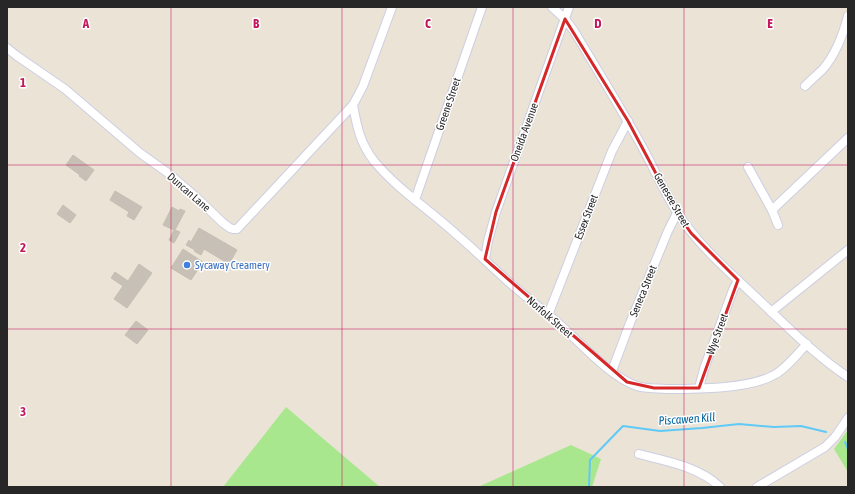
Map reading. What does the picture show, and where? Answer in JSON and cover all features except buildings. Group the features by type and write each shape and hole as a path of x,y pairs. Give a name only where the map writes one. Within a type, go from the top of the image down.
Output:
{"street":[{"path":"353,105 363,86 392,7"},
{"name":"Greene Street","path":"415,200 482,7"},
{"name":"Genesee Street","path":"552,7 565,19 574,31 628,121 677,212 691,233 771,312 836,369 848,377"},
{"name":"Oneida Avenue","path":"485,259 496,212 569,7"},
{"path":"805,86 823,69 833,55 848,16"},
{"name":"Duncan Lane","path":"7,48 65,90 140,153 196,196 223,223 233,229 237,229 353,105"},
{"name":"Norfolk Street","path":"353,105 358,132 366,150 385,173 402,190 455,233 511,284 612,372 626,382 639,387 675,389 746,384 766,379 781,371 807,344"},
{"name":"Essex Street","path":"548,315 612,151 628,121"},
{"path":"772,210 848,138"},
{"path":"748,167 772,210 778,225"},
{"name":"Seneca Street","path":"612,372 633,316 668,230 677,212"},
{"path":"771,312 848,250"},
{"name":"Wye Street","path":"699,388 704,370 738,280"},
{"path":"757,487 825,447 835,437 848,418"},
{"path":"639,454 675,463 693,470 712,480 720,487"}],"highlighted area":[{"path":"565,19 628,121 677,213 691,233 738,280 699,388 654,388 627,382 485,259 496,212"}],"green space":[{"path":"286,407 380,487 223,487"},
{"path":"848,430 848,472 834,449"},
{"path":"571,445 601,459 592,487 478,487"}],"waterway":[{"name":"Piscawen Kill","path":"589,487 590,460 623,426 660,431 739,424 774,427 801,426 826,432"},
{"name":"Piscawen Kill","path":"845,442 848,449"}],"place":[{"name":"Sycaway Creamery","path":"187,265"}]}
